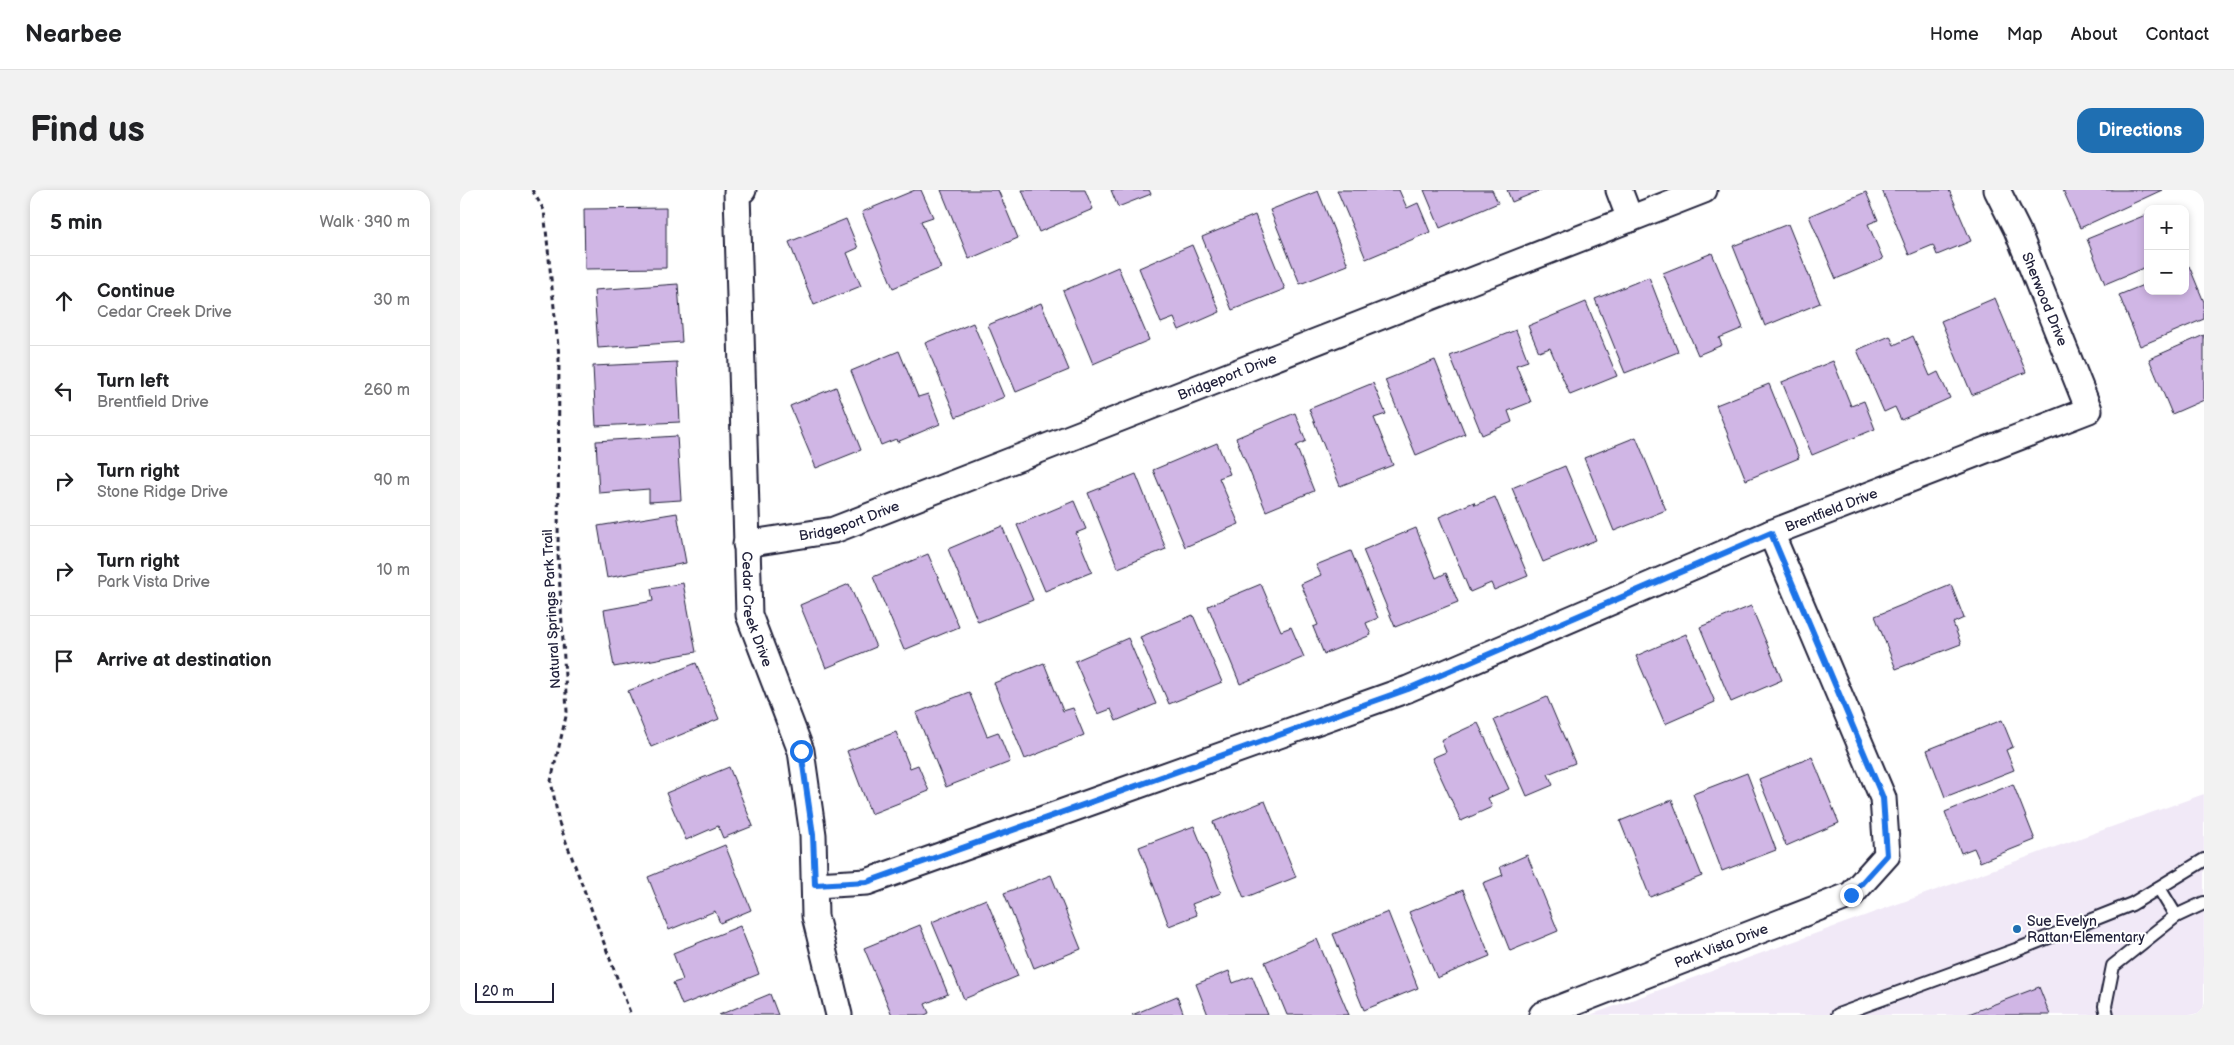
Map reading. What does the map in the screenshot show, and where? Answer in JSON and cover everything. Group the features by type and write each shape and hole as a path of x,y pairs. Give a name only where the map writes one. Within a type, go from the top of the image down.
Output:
{"street":[{"path":"1619,190 1630,219"},
{"name":"Bridgeport Drive","path":"746,544 834,530 1704,190"},
{"name":"Sherwood Drive","path":"1997,190 2017,230 2089,410"},
{"name":"Cedar Creek Drive","path":"740,191 749,615 801,751 813,835 815,916 839,1015"},
{"name":"Brentfield Drive","path":"815,885 867,882 1408,689 1771,533 2089,410"},
{"name":"Park Vista Drive","path":"1542,1015 1851,895 1887,855 1883,798 1771,533"}],"lane":[{"path":"1838,1015 2132,904 2204,860"},
{"path":"2159,888 2176,916"},
{"path":"2107,1015 2105,1006 2113,966 2176,916 2204,903"}],"path":[{"name":"Natural Springs Park Trail","path":"532,190 544,210 559,356 558,554 567,712 551,781 558,823 631,1015"}],"shaded area":[{"name":"Sue Evelyn Rattan Elementary","path":"2204,794 2204,1015 1590,1015 2069,842"}],"building":[{"path":"915,190 921,190 933,217 921,221 941,268 893,288 862,212"},
{"path":"941,190 998,190 1018,238 969,259"},
{"path":"1022,190 1085,190 1093,209 1039,232"},
{"path":"1111,190 1149,190 1151,194 1118,207"},
{"path":"1337,190 1399,190 1407,208 1418,203 1430,232 1366,259"},
{"path":"1424,190 1492,190 1498,203 1440,228"},
{"path":"1507,190 1541,190 1512,202"},
{"path":"1882,190 1949,190 1971,241 1937,255 1933,245 1909,255"},
{"path":"2063,190 2162,190 2080,228"},
{"path":"1318,191 1348,265 1300,284 1270,210"},
{"path":"1866,192 1878,220 1868,224 1883,259 1836,279 1809,216"},
{"path":"666,208 666,268 585,269 584,209"},
{"path":"1255,215 1285,289 1232,310 1202,237"},
{"path":"2144,216 2144,268 2105,284 2087,239"},
{"path":"846,219 858,248 847,253 861,286 814,305 789,242"},
{"path":"1788,224 1820,303 1765,326 1733,246"},
{"path":"1192,245 1220,312 1179,330 1174,318 1161,323 1139,268"},
{"path":"1712,253 1743,328 1719,338 1722,345 1698,355 1663,273"},
{"path":"2189,266 2204,302 2204,319 2140,346 2119,295 2144,285 2144,295 2189,295"},
{"path":"1118,267 1149,340 1093,364 1063,291"},
{"path":"1649,277 1678,352 1625,373 1595,299"},
{"path":"678,284 682,342 598,348 594,290"},
{"path":"1995,298 2026,372 1972,395 1941,321"},
{"path":"1586,302 1617,376 1570,395 1550,348 1539,352 1528,326"},
{"path":"1041,303 1069,370 1016,392 988,325"},
{"path":"973,323 1004,397 956,417 925,343"},
{"path":"1516,330 1528,361 1516,365 1531,402 1508,411 1512,422 1482,435 1450,356"},
{"path":"2204,335 2204,400 2172,414 2149,359"},
{"path":"1890,336 1894,345 1913,336 1930,376 1938,372 1950,398 1901,420 1895,407 1884,412 1857,350"},
{"path":"899,351 918,397 928,394 940,424 897,442 896,439 881,445 851,371"},
{"path":"1435,360 1465,434 1416,455 1385,380"},
{"path":"1833,361 1851,406 1864,401 1875,429 1812,455 1782,382"},
{"path":"677,362 680,422 596,426 593,366"},
{"path":"1373,383 1386,414 1374,418 1393,465 1340,486 1309,409"},
{"path":"1769,384 1799,458 1746,480 1716,405"},
{"path":"836,387 861,450 816,468 790,406"},
{"path":"1295,413 1306,441 1296,446 1314,491 1266,511 1236,438"},
{"path":"677,436 681,500 649,502 649,489 599,493 596,441"},
{"path":"1636,437 1666,510 1614,531 1584,458"},
{"path":"1217,443 1230,474 1219,478 1239,524 1185,547 1153,470"},
{"path":"1565,466 1596,540 1543,562 1512,488"},
{"path":"1136,474 1166,549 1118,568 1088,493"},
{"path":"1495,497 1528,576 1494,590 1491,583 1470,592 1439,517 1474,502 1475,505"},
{"path":"1074,501 1086,529 1076,533 1092,572 1045,591 1017,525"},
{"path":"677,513 686,563 607,578 598,526"},
{"path":"1002,526 1033,600 978,622 948,549"},
{"path":"1416,528 1436,578 1446,573 1458,602 1395,627 1363,550"},
{"path":"1351,551 1378,618 1366,623 1371,635 1324,654 1313,627 1318,625 1301,584 1321,575 1316,565"},
{"path":"928,554 959,627 904,650 873,577"},
{"path":"683,583 696,652 614,667 604,610 653,601 651,589"},
{"path":"849,584 876,647 826,668 800,605"},
{"path":"1261,584 1281,631 1291,627 1304,657 1240,684 1208,606"},
{"path":"1951,585 1964,618 1953,623 1961,644 1896,669 1875,616"},
{"path":"1751,606 1782,680 1731,702 1700,627"},
{"path":"1193,615 1222,682 1169,704 1140,637"},
{"path":"1686,634 1715,702 1665,724 1636,656"},
{"path":"1128,638 1156,704 1116,721 1111,709 1098,714 1075,661"},
{"path":"696,663 719,719 651,747 628,691"},
{"path":"1044,663 1063,711 1073,708 1084,735 1025,759 994,683"},
{"path":"969,692 987,736 998,732 1010,762 946,787 916,713"},
{"path":"1547,697 1575,763 1548,774 1553,785 1527,796 1494,720"},
{"path":"2002,720 2013,747 2006,750 2014,770 1945,797 1927,750"},
{"path":"1478,723 1509,789 1488,798 1492,807 1461,821 1432,758 1446,752 1441,740"},
{"path":"896,732 910,768 918,765 929,791 871,814 847,751"},
{"path":"1812,757 1839,823 1786,846 1759,779"},
{"path":"729,767 753,826 723,838 718,826 686,840 666,793"},
{"path":"1747,773 1776,850 1722,871 1693,794"},
{"path":"2013,784 2035,840 1980,862 1974,848 1961,853 1945,812"},
{"path":"1672,800 1702,876 1650,897 1620,821"},
{"path":"1265,801 1296,877 1244,898 1213,822"},
{"path":"1194,826 1221,893 1192,904 1197,915 1169,926 1139,847"},
{"path":"725,845 751,910 720,923 715,911 669,930 648,877"},
{"path":"1527,855 1558,931 1510,951 1483,883 1503,875 1500,867"},
{"path":"1051,875 1081,949 1034,968 1004,893"},
{"path":"1463,890 1490,956 1437,978 1409,912"},
{"path":"986,899 1018,976 964,999 932,922"},
{"path":"1388,912 1418,988 1364,1010 1333,934"},
{"path":"920,925 948,994 925,1004 929,1013 925,1015 892,1015 864,948"},
{"path":"740,926 759,974 682,1005 673,983 683,980 673,953"},
{"path":"1317,939 1349,1015 1287,1015 1265,962"},
{"path":"1229,971 1233,983 1252,976 1268,1015 1208,1015 1196,984"},
{"path":"2039,987 2050,1015 1966,1015"},
{"path":"770,994 778,1015 719,1015"},
{"path":"1177,996 1184,1015 1132,1015"}],"place":[{"name":"Sue Evelyn Rattan Elementary","path":"2017,929"}],"route":[{"path":"801,751 813,835 815,885 867,882 1408,689 1771,533 1883,798 1887,855 1851,895"}]}
